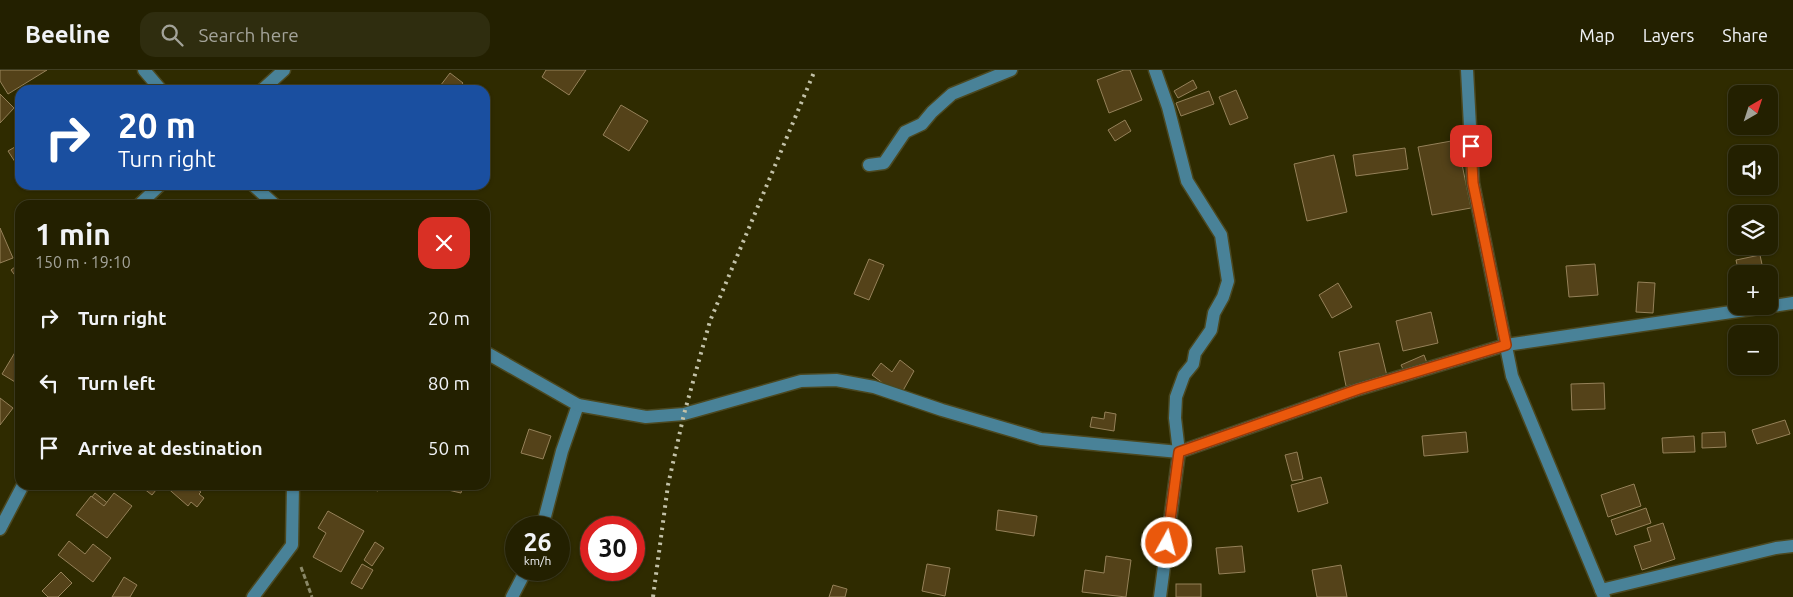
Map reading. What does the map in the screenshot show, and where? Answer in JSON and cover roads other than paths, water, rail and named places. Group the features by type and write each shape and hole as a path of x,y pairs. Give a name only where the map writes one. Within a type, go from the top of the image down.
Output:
{"street":[{"path":"144,70 158,85"},
{"path":"268,85 284,70"},
{"path":"868,165 884,163 905,132 922,124 952,94 1011,70"},
{"path":"1155,70 1168,108 1187,182 1221,235 1228,281 1214,313 1211,330 1195,353 1193,364 1184,375 1176,397 1175,418 1179,452 1160,597"},
{"path":"1467,70 1473,183 1512,376 1603,594 1776,548 1793,546"},
{"path":"144,200 155,190"},
{"path":"259,190 269,200"},
{"path":"490,355 578,405 646,417 684,414 801,381 836,380 874,387 942,410 1041,439 1179,452 1359,389 1506,345 1793,303"},
{"path":"545,516 562,451 578,405"},
{"path":"0,529 20,490"},
{"path":"253,597 292,545 293,490"},
{"path":"512,597 520,581"}],"railway":[{"path":"653,597 668,485 684,414 710,321 815,70"}]}
